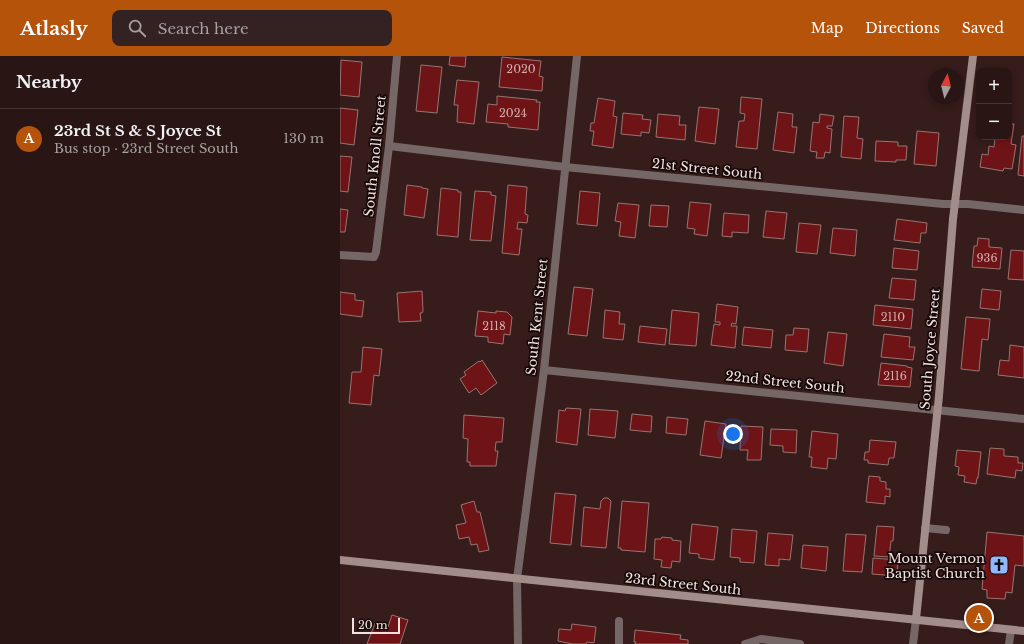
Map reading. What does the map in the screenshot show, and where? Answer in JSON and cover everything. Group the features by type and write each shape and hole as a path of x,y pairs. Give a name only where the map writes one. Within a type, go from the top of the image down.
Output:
{"street":[{"name":"South Knoll Street","path":"340,255 374,257 376,252 389,146 397,56"},
{"name":"South Kent Street","path":"518,644 517,579 544,370 577,56"},
{"name":"South Joyce Street","path":"913,644 937,410 955,204 973,56"},
{"name":"21st Street South","path":"389,146 565,167 943,204 1024,210"},
{"name":"22nd Street South","path":"544,370 1024,419"},
{"path":"925,528 946,530"},
{"name":"23rd Street South","path":"340,560 1024,631"},
{"path":"618,621 619,644"},
{"path":"1009,644 1011,630"},
{"path":"745,644 761,639 800,644"}],"building":[{"path":"450,56 466,56 465,67 449,65"},
{"path":"502,57 541,61 539,76 543,77 542,91 499,87"},
{"path":"341,60 362,62 359,97 340,95"},
{"path":"421,65 442,67 437,113 416,111"},
{"path":"457,80 479,82 474,124 457,122 458,105 454,105"},
{"path":"497,96 537,100 536,102 540,102 538,130 508,127 508,124 486,122 488,104 497,105"},
{"path":"741,97 762,99 757,149 736,147 739,121 744,121 745,114 740,113"},
{"path":"598,98 615,101 613,116 617,117 613,148 592,145 594,131 590,131 591,123 594,123"},
{"path":"699,107 719,109 715,144 695,141"},
{"path":"340,108 358,110 354,145 340,143"},
{"path":"778,112 793,114 792,127 797,127 794,153 773,150"},
{"path":"623,113 643,115 642,119 651,120 649,133 641,132 641,136 621,134"},
{"path":"658,114 680,116 679,125 686,125 685,140 656,137"},
{"path":"820,114 834,116 832,126 827,126 827,128 832,129 830,153 825,152 824,158 816,158 817,152 810,151 813,122 819,123"},
{"path":"844,116 859,117 857,138 863,139 861,159 841,157"},
{"path":"1012,124 1014,124 1012,137"},
{"path":"917,131 939,133 936,166 914,164"},
{"path":"1022,136 1024,136 1024,176 1018,175"},
{"path":"995,140 1012,140 1011,144 1016,145 1012,169 1004,168 1003,171 980,167 982,154 988,155 989,146 994,147"},
{"path":"876,141 898,142 898,146 907,146 906,160 896,160 896,162 875,161"},
{"path":"340,156 352,157 348,192 340,191"},
{"path":"407,185 428,189 424,218 404,215"},
{"path":"508,185 527,187 525,214 528,215 527,223 518,222 517,229 522,229 519,255 502,253"},
{"path":"441,188 458,190 458,192 461,192 458,237 437,235"},
{"path":"475,191 491,192 491,195 496,196 491,241 470,240"},
{"path":"580,191 600,193 597,226 577,224"},
{"path":"690,202 711,204 707,236 694,234 695,229 687,228"},
{"path":"618,203 639,205 635,238 619,236 621,222 615,221"},
{"path":"651,205 669,206 667,227 649,226"},
{"path":"340,209 348,210 345,232 340,232"},
{"path":"766,211 787,213 784,239 763,237"},
{"path":"724,213 749,215 748,233 732,232 732,237 722,236"},
{"path":"897,219 927,223 926,233 921,233 920,243 894,240"},
{"path":"799,223 821,225 817,254 796,252"},
{"path":"833,228 857,230 855,256 830,253"},
{"path":"978,238 989,239 989,247 1002,248 1000,269 972,267 974,246 977,246"},
{"path":"894,248 919,251 917,270 892,268"},
{"path":"1011,250 1024,251 1024,280 1008,279"},
{"path":"892,278 916,280 914,300 889,298"},
{"path":"574,287 593,289 587,336 568,334"},
{"path":"982,289 1001,291 999,310 980,308"},
{"path":"422,291 423,311 420,313 421,321 399,322 397,293"},
{"path":"340,292 355,294 355,300 364,301 362,317 340,314"},
{"path":"717,304 738,307 736,324 732,323 731,326 737,326 735,348 711,345 714,324 720,325 720,322 715,322"},
{"path":"875,305 913,309 911,329 873,325"},
{"path":"605,310 620,312 619,324 625,324 623,340 603,338"},
{"path":"672,310 699,313 696,346 669,344"},
{"path":"478,311 496,313 496,311 507,312 512,317 510,335 504,334 503,344 488,342 488,337 475,336"},
{"path":"966,317 990,319 988,340 982,339 979,371 961,369"},
{"path":"640,326 667,329 665,345 638,342"},
{"path":"744,327 773,330 771,348 742,345"},
{"path":"794,328 809,329 807,352 785,350 786,335 793,335"},
{"path":"828,332 847,334 843,366 824,363"},
{"path":"884,334 910,337 909,347 915,347 913,360 881,357"},
{"path":"1010,345 1024,347 1024,378 998,375 1000,360 1009,361"},
{"path":"363,347 382,349 379,376 374,375 371,405 349,403 352,372 361,372"},
{"path":"482,360 497,383 481,395 476,388 469,393 460,379 466,375 464,372"},
{"path":"881,363 912,368 910,387 878,385"},
{"path":"566,408 581,409 577,445 556,442 559,410 565,411"},
{"path":"590,409 618,411 615,438 588,435"},
{"path":"632,414 652,416 651,432 630,430"},
{"path":"464,415 504,418 502,442 496,442 495,451 498,451 496,466 470,466 470,462 467,462 468,439 463,438"},
{"path":"667,417 688,419 686,435 666,433"},
{"path":"705,421 726,424 721,458 700,455"},
{"path":"741,426 763,427 761,460 747,460 748,450 740,450"},
{"path":"771,429 797,430 796,453 783,452 783,446 770,445"},
{"path":"812,431 838,434 836,459 828,458 827,469 811,467 812,457 809,457"},
{"path":"870,440 896,442 894,458 889,458 888,465 868,463 868,460 864,460 865,452 869,452"},
{"path":"990,448 1004,449 1004,456 1018,457 1018,463 1023,463 1022,471 1016,470 1015,478 987,474"},
{"path":"957,450 981,452 976,484 964,482 965,476 958,475 959,467 955,466"},
{"path":"869,476 880,477 880,481 886,482 886,489 890,489 890,497 885,496 885,504 866,502"},
{"path":"555,493 576,495 571,545 550,543"},
{"path":"604,498 608,498 611,501 606,548 581,546 584,507 600,509 601,501"},
{"path":"474,501 477,512 480,512 489,550 479,552 477,544 471,545 469,537 459,539 456,525 466,523 461,505"},
{"path":"622,501 649,503 645,552 621,550 621,548 618,548"},
{"path":"692,524 718,527 714,560 699,558 699,554 689,553"},
{"path":"877,526 894,527 893,541 891,541 889,557 874,556"},
{"path":"732,529 757,531 754,563 740,562 740,558 730,557"},
{"name":"Mount Vernon Baptist Church","path":"987,532 1024,536 1024,566 1015,565 1012,593 1006,592 1005,599 987,598 987,590 982,589"},
{"path":"768,533 793,535 790,560 779,559 779,566 765,565"},
{"path":"846,534 866,535 862,572 843,571"},
{"path":"662,537 681,541 680,562 672,561 671,568 661,567 662,560 654,559 655,539 661,539"},
{"path":"803,545 828,547 826,571 801,568"},
{"path":"873,558 898,560 897,576 872,574"},
{"path":"392,615 408,620 400,644 367,644 375,623 388,627"},
{"path":"572,624 596,627 594,643 587,642 586,644 573,644 558,641 559,629 571,630"},
{"path":"635,630 681,635 680,639 688,640 688,644 635,644"}],"place":[{"name":"Mount Vernon Baptist Church","path":"999,565"},
{"name":"23rd St S & S Joyce St","path":"979,618"}]}
